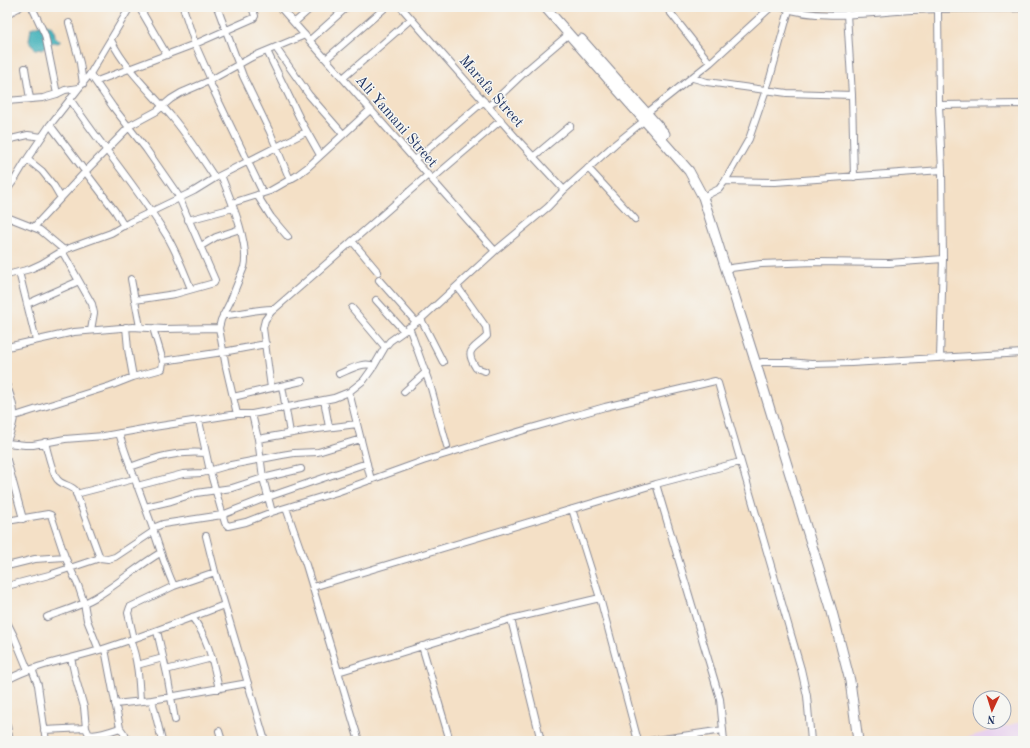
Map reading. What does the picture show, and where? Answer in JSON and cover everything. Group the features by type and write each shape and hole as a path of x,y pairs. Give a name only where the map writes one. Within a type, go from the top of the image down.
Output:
{"main road":[{"path":"545,7 694,168 731,268 796,483 837,606 856,680 864,741"},
{"path":"553,7 646,116"},
{"path":"705,196 759,363"},
{"path":"796,483 850,681 858,741"}],"street":[{"path":"7,14 20,7"},
{"path":"32,7 45,35 57,94"},
{"path":"7,190 50,125 90,74 130,7"},
{"path":"139,7 167,55"},
{"path":"183,7 195,44 248,161 260,194 271,217 288,237"},
{"path":"217,7 238,65 262,114 290,180"},
{"path":"97,82 195,44 254,18 255,16 252,7"},
{"name":"Ali Yamani Street","path":"280,7 495,251"},
{"path":"294,23 312,7"},
{"path":"310,40 347,7"},
{"path":"326,59 386,7"},
{"name":"Marafa Street","path":"401,7 564,190"},
{"path":"666,7 710,63"},
{"path":"7,386 14,407 15,416 7,442 24,445 119,433 154,426 237,414 252,414 334,398 349,392 364,380 385,347 419,321 495,251 548,207 564,190 662,100 693,78 771,7"},
{"path":"781,7 790,10 831,15 890,9 1023,8"},
{"path":"938,9 943,259 940,358"},
{"path":"705,196 719,189 749,139 790,10"},
{"path":"847,14 852,95 854,177"},
{"path":"343,78 411,18"},
{"path":"69,23 80,63 81,86"},
{"path":"415,160 486,104 569,34"},
{"path":"34,227 49,209 129,127 157,111 181,94 238,65 305,35"},
{"path":"111,40 129,69 186,134 215,178"},
{"path":"276,48 309,95 343,134"},
{"path":"268,51 306,132 320,156"},
{"path":"25,68 30,99"},
{"path":"90,74 146,148 175,190 201,246 215,281 166,296 136,300"},
{"path":"693,78 707,82 787,92 852,95"},
{"path":"7,101 43,98 81,86"},
{"path":"70,99 152,212 168,238 191,289"},
{"path":"939,105 1023,104"},
{"path":"188,220 279,187 302,172 370,110"},
{"path":"271,388 264,323 265,320 274,310 352,241 501,120"},
{"path":"50,125 115,211 124,226"},
{"path":"533,157 570,126"},
{"path":"7,275 41,264 63,250 100,238 194,191 215,178 306,132"},
{"path":"7,140 28,135 42,137"},
{"path":"28,159 48,178 61,198"},
{"path":"588,168 635,219"},
{"path":"725,181 775,182 942,170"},
{"path":"221,175 240,228 244,246 245,262 219,328 237,414"},
{"path":"7,217 34,227 48,236 63,250 93,308 91,330"},
{"path":"201,246 216,237 240,228"},
{"path":"352,241 378,272"},
{"path":"731,268 761,264 815,262 889,263 943,259"},
{"path":"19,272 36,340"},
{"path":"131,279 140,327"},
{"path":"379,280 419,321 443,362"},
{"path":"27,304 79,281"},
{"path":"457,286 486,327 487,336 470,351 470,356 476,368 485,371"},
{"path":"376,300 407,329 426,372 447,446"},
{"path":"352,308 385,347"},
{"path":"223,315 236,315 262,310 274,310"},
{"path":"7,347 74,332 91,330 126,327 219,328"},
{"path":"126,327 133,378"},
{"path":"15,416 160,370 163,368 163,361 153,328"},
{"path":"163,361 266,344"},
{"path":"759,363 789,362 811,364 940,358 1023,352"},
{"path":"338,374 363,364 370,364 374,366"},
{"path":"404,392 426,372"},
{"path":"233,397 302,381"},
{"path":"199,420 215,490 222,515 226,525 228,526 246,522 423,461 531,428 605,407 715,381 718,383 801,670 807,696 811,741"},
{"path":"282,386 290,433"},
{"path":"349,392 371,480"},
{"path":"324,400 329,427"},
{"path":"252,414 258,439 263,478 272,512"},
{"path":"258,439 329,427 357,424"},
{"path":"119,433 160,553 174,586"},
{"path":"137,486 183,474 210,471 226,466 261,459 294,453 318,452 361,438"},
{"path":"45,442 56,479 71,487 76,494 100,558"},
{"path":"130,467 180,452 206,453"},
{"path":"7,460 23,519"},
{"path":"312,587 656,484 740,462"},
{"path":"7,586 100,558 111,559 120,556 153,530 175,522 222,515 268,497 367,463"},
{"path":"145,506 171,501 196,493 232,488 263,478 301,469"},
{"path":"76,494 134,479"},
{"path":"656,484 720,700 724,741"},
{"path":"286,508 299,542 359,741"},
{"path":"572,509 600,598 638,741"},
{"path":"7,521 50,514 65,557 78,585 84,603 87,620 102,650 120,728 127,741"},
{"path":"206,536 214,572 265,741"},
{"path":"47,618 84,603 108,589 140,565 160,553"},
{"path":"7,566 35,559 65,557"},
{"path":"140,701 137,664 128,613 130,607 174,586 214,572"},
{"path":"338,672 511,619 600,598"},
{"path":"7,680 30,669 102,650 157,631 224,605"},
{"path":"192,617 207,642 219,689"},
{"path":"511,619 541,741"},
{"path":"7,622 38,685 46,741"},
{"path":"157,631 175,720"},
{"path":"422,646 450,741"},
{"path":"71,658 84,707 86,728 89,734 93,735 120,728"},
{"path":"137,664 163,658"},
{"path":"166,670 212,658"},
{"path":"115,704 171,697 248,683"},
{"path":"152,700 162,741"},
{"path":"7,726 10,736"},
{"path":"44,730 86,728"},
{"path":"648,741 723,730"},
{"path":"220,731 222,741"}],"shaded area":[{"path":"1023,721 1023,741 955,741 992,730 1012,730 1012,724"}],"water":[{"path":"42,24 48,24 52,27 55,37 61,41 58,43 51,43 43,49 39,48 36,50 29,41 31,28"}]}
